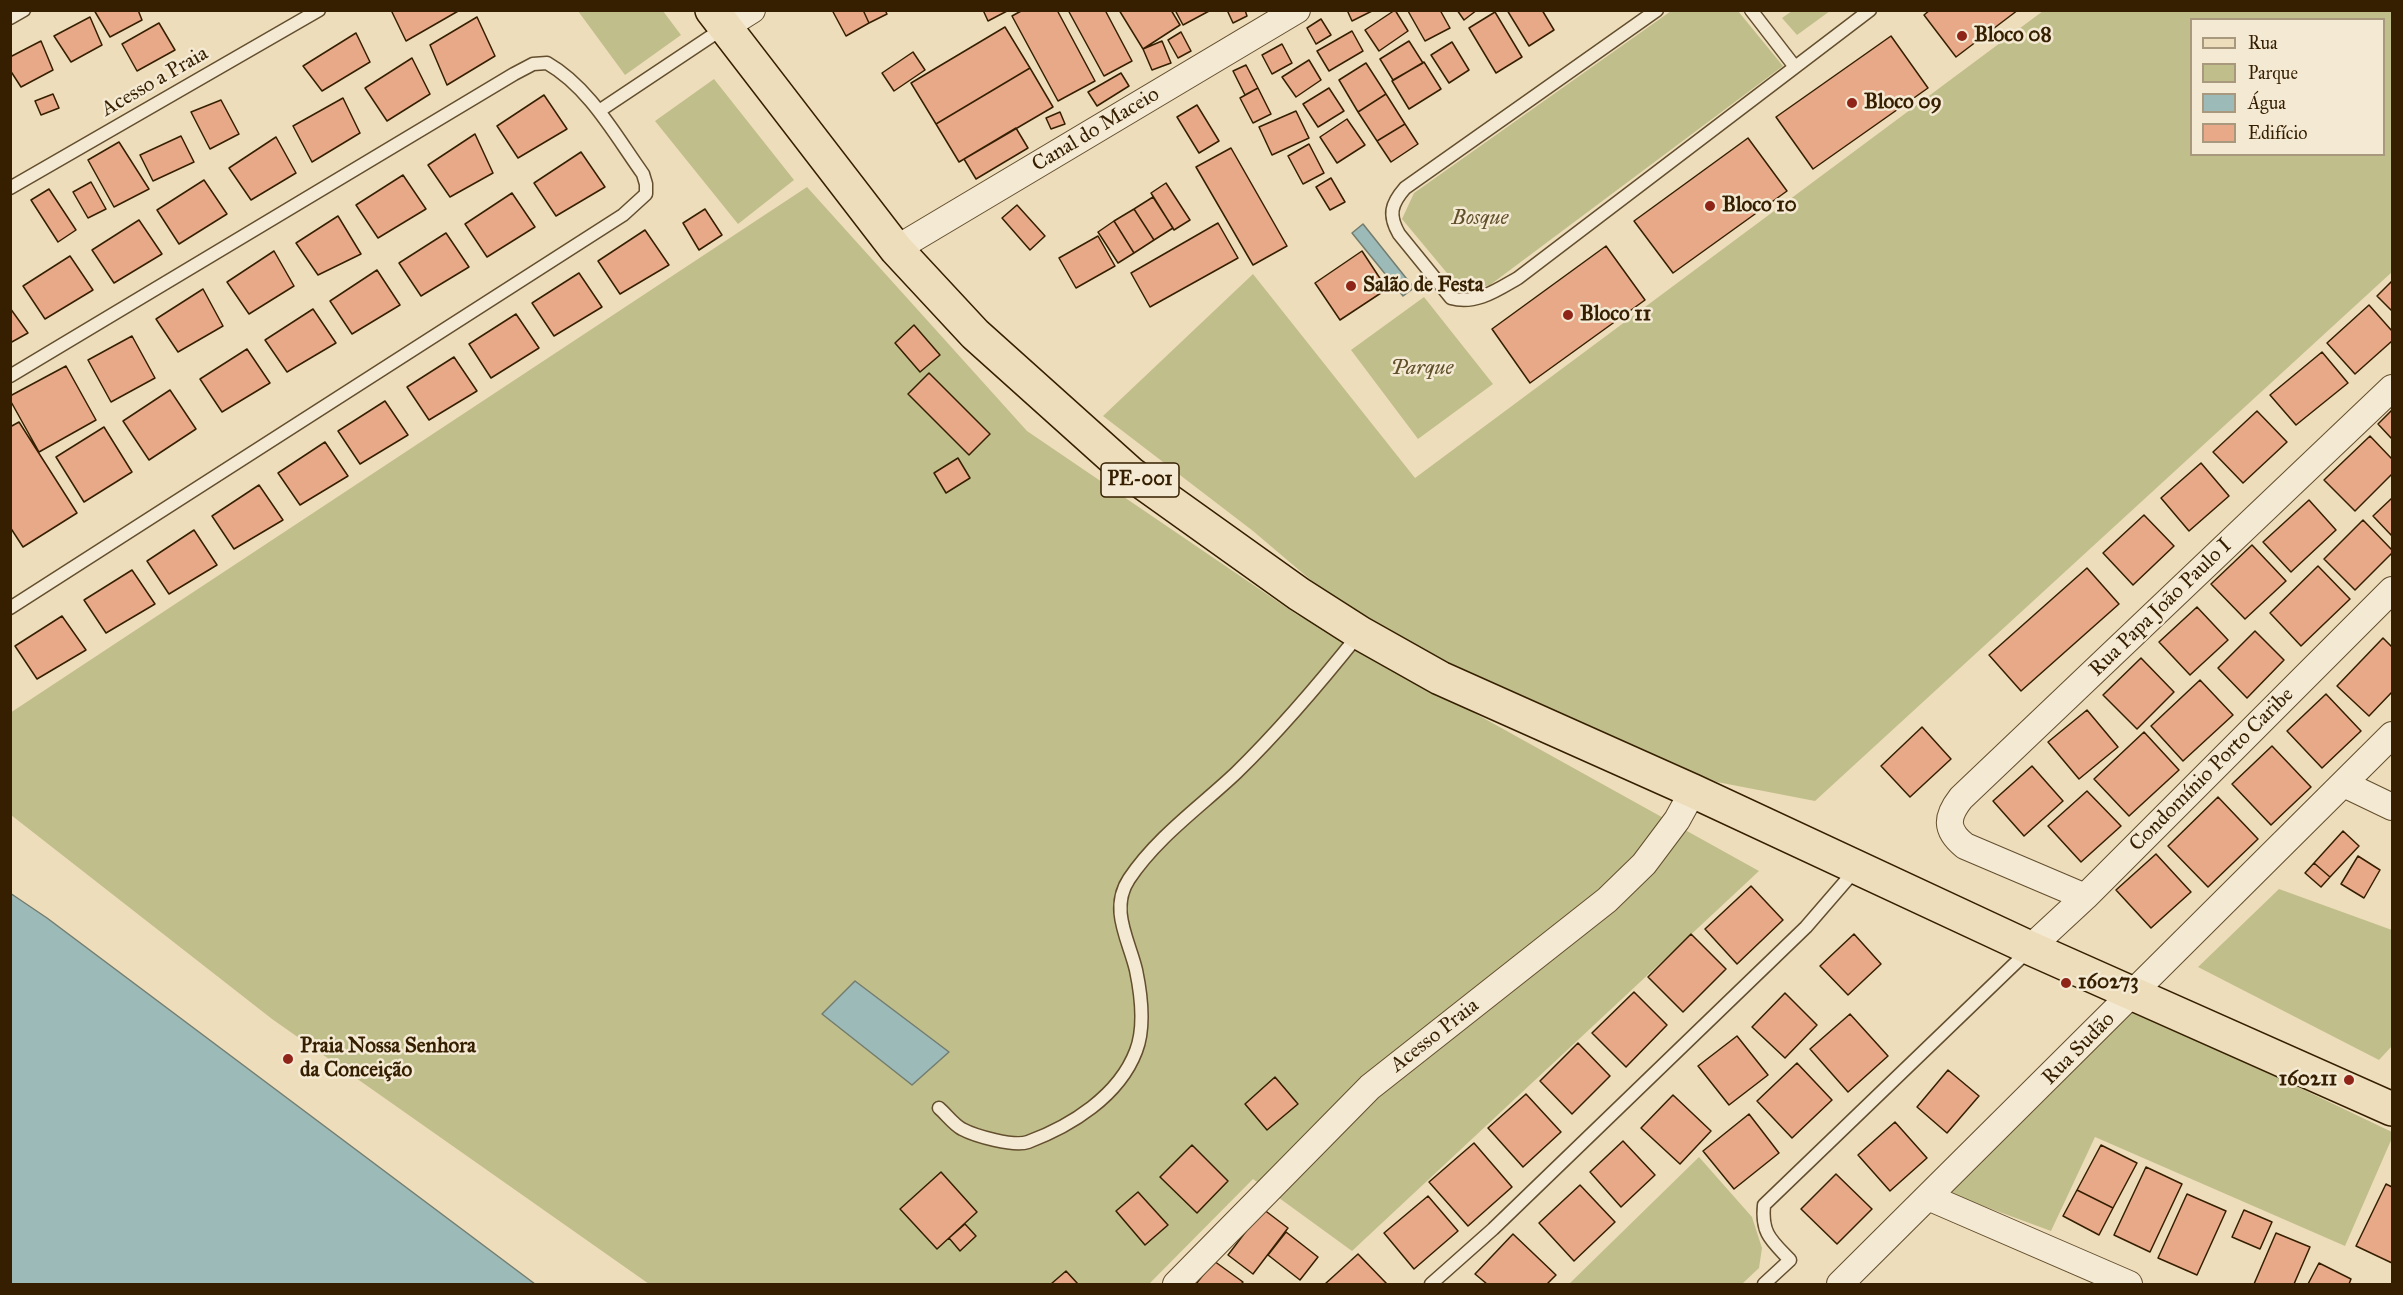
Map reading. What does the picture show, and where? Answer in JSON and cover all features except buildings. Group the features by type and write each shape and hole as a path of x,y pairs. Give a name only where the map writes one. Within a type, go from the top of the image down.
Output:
{"main road":[{"name":"PE-001","path":"729,16 896,249 975,334 1131,474 1299,594 1360,633 1440,678 1693,791 2030,948 2392,1109"}],"street":[{"name":"Canal do Maceio","path":"896,249 1297,10"},
{"name":"Rua Papa João Paulo I","path":"2085,897 1965,846 1953,837 1949,822 1952,810 1961,798 2392,388"},
{"name":"Condomínio Porto Caribe","path":"2030,948 2085,897 2392,590"},
{"name":"Rua Sudão","path":"1840,1284 2392,735"},
{"path":"2344,784 2392,807"},
{"name":"Acesso Praia","path":"1176,1284 1370,1087 1607,900 1644,864 1677,820 1693,791"},
{"path":"1928,1197 2129,1284"}],"lane":[{"path":"10,18 24,10"},
{"name":"Acesso a Praia","path":"10,188 319,10"},
{"path":"1657,10 1405,188 1395,199 1391,209 1392,223 1451,298 1471,301 1490,294 1518,278 1870,10"},
{"path":"1751,10 1795,67"},
{"path":"599,111 729,16"},
{"path":"10,376 533,64 547,63 572,80 599,111 643,174 646,194 640,202 623,215 10,608"},
{"path":"939,1108 961,1129 993,1139 1023,1143 1055,1132 1092,1107 1124,1076 1137,1050 1142,1014 1136,970 1122,928 1120,905 1128,880 1164,839 1236,773 1302,705 1360,633"},
{"path":"1431,1284 1493,1229 1797,935 1857,867"},
{"path":"1764,1284 1790,1260 1766,1234 1762,1220 1764,1205 2030,948"}],"green space":[{"path":"578,11 663,11 681,35 625,75"},
{"name":"Bosque","path":"1671,11 1738,11 1783,66 1490,285 1462,291 1402,219 1414,193"},
{"path":"1792,11 1830,11 1797,35 1782,18"},
{"path":"2043,11 2392,11 2392,272 1815,801 1717,782 1399,655 1253,531 1103,416 1253,274 1415,478"},
{"path":"714,79 794,180 738,224 655,121"},
{"path":"807,187 1027,431 1296,614 1759,871 1352,1251 1253,1179 1149,1284 649,1284 272,1019 11,815 10,713"},
{"name":"Parque","path":"1424,297 1493,384 1418,439 1351,350"},
{"path":"2279,889 2392,930 2392,1046 2379,1060 2198,967"},
{"path":"2135,1009 2392,1132 2392,1138 2345,1246 2095,1137 2051,1231 1948,1193"},
{"path":"1699,1157 1752,1217 1762,1248 1759,1268 1742,1284 1569,1284"}],"water":[{"path":"1363,224 1414,288 1403,296 1352,233"},
{"path":"10,893 47,918 535,1284 11,1284"},
{"path":"855,981 949,1052 912,1085 822,1014"}],"place":[{"name":"Bloco 08","path":"1962,36"},
{"name":"Bloco 09","path":"1852,103"},
{"name":"Bloco 10","path":"1710,206"},
{"name":"Salão de Festa","path":"1351,286"},
{"name":"Bloco 11","path":"1568,315"},
{"name":"160273","path":"2066,983"},
{"name":"Praia Nossa Senhora da Conceição","path":"288,1059"},
{"name":"160211","path":"2349,1080"}]}
